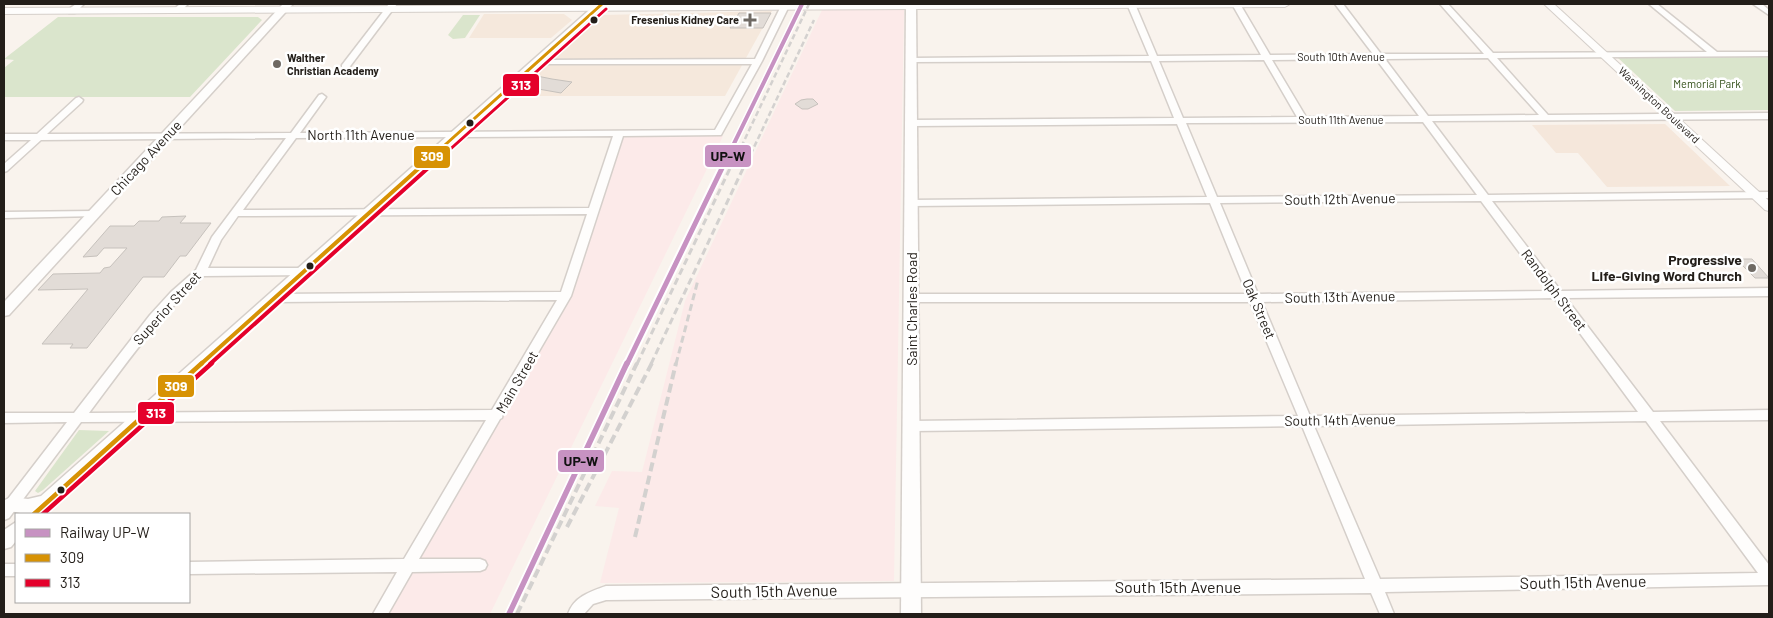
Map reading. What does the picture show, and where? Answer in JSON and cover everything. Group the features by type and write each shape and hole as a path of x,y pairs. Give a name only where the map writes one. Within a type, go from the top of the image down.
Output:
{"main road":[{"name":"Saint Charles Road","path":"911,5 911,614"},
{"path":"7,509 41,508 600,6"},
{"name":"Chicago Avenue","path":"4,311 9,299 94,214 285,7"},
{"path":"4,541 15,531"}],"street":[{"path":"72,10 80,4"},
{"name":"Oak Street","path":"1131,4 1387,614"},
{"path":"1236,4 1303,120"},
{"path":"4,11 181,7 785,5 807,7 1285,4"},
{"name":"Randolph Street","path":"1339,4 1769,577"},
{"path":"1444,4 1546,118"},
{"name":"Washington Boulevard","path":"1549,4 1769,207"},
{"path":"1653,4 1715,54"},
{"path":"1757,4 1769,12"},
{"path":"537,62 758,61 785,5"},
{"path":"345,67 391,6"},
{"name":"South 10th Avenue","path":"912,60 1769,54"},
{"name":"North 11th Avenue","path":"4,136 718,133 758,61"},
{"name":"Superior Street","path":"7,509 154,318 201,272 216,239 322,97"},
{"path":"4,169 79,100"},
{"name":"South 11th Avenue","path":"912,123 1769,116"},
{"name":"Main Street","path":"380,614 498,415 565,296 618,133"},
{"name":"South 12th Avenue","path":"911,203 1769,195"},
{"path":"235,213 594,211"},
{"path":"4,215 94,214"},
{"path":"201,272 305,272"},
{"name":"South 13th Avenue","path":"912,298 1253,298 1769,292"},
{"path":"275,298 565,296"},
{"path":"4,418 498,415"},
{"name":"South 14th Avenue","path":"912,426 1769,415"},
{"path":"190,568 480,565"},
{"name":"South 15th Avenue","path":"575,614 588,599 606,593 1375,586 1769,577"}],"shaded area":[{"path":"822,10 904,10 894,581 600,583 619,508 595,506 612,471 642,472 685,301"},
{"path":"772,11 725,96 509,96 597,18 603,15"},
{"path":"484,14 564,14 572,20 551,38 469,38"},
{"path":"1665,124 1730,186 1607,187 1578,153 1556,153 1532,125"},
{"path":"621,136 723,136 490,614 388,614 566,307"}],"green space":[{"path":"463,15 480,15 465,38 453,39 448,35"},
{"path":"58,17 258,17 262,20 190,97 4,97 4,68 14,60 4,59"},
{"name":"Memorial Park","path":"1769,56 1769,110 1675,111 1617,57"},
{"path":"79,430 109,431 43,490 38,493 35,491"}],"building":[{"name":"Fresenius Kidney Care","path":"739,13 771,13 763,28 730,28"},
{"path":"537,76 572,82 561,93 527,87"},
{"path":"813,99 818,104 808,109 802,109 795,104 801,100"},
{"path":"186,216 180,223 211,223 186,256 180,256 164,277 143,277 87,348 70,348 73,344 42,344 88,289 38,290 53,274 100,273 104,268 110,267 127,248 104,248 97,256 83,257 110,226 134,226 139,221 159,221 162,217"},
{"name":"Progressive Life-Giving Word Church","path":"1736,259 1752,259 1769,278 1755,278"}],"railway":[{"path":"734,162 809,4"},
{"path":"747,162 814,20"},
{"path":"637,364 734,160"},
{"path":"651,364 747,160"},
{"path":"676,364 698,280"},
{"path":"517,614 637,363"},
{"path":"567,527 652,363"},
{"path":"635,537 676,363"}],"rail line":[{"name":"UP-W","path":"509,614 633,351 802,4"}],"transit line":[{"name":"309","path":"35,513 602,4"},
{"name":"313","path":"44,513 606,9"}],"place":[{"name":"Fresenius Kidney Care","path":"750,20"},
{"name":"Walther Christian Academy","path":"277,64"},
{"name":"Progressive Life-Giving Word Church","path":"1752,268"}]}
